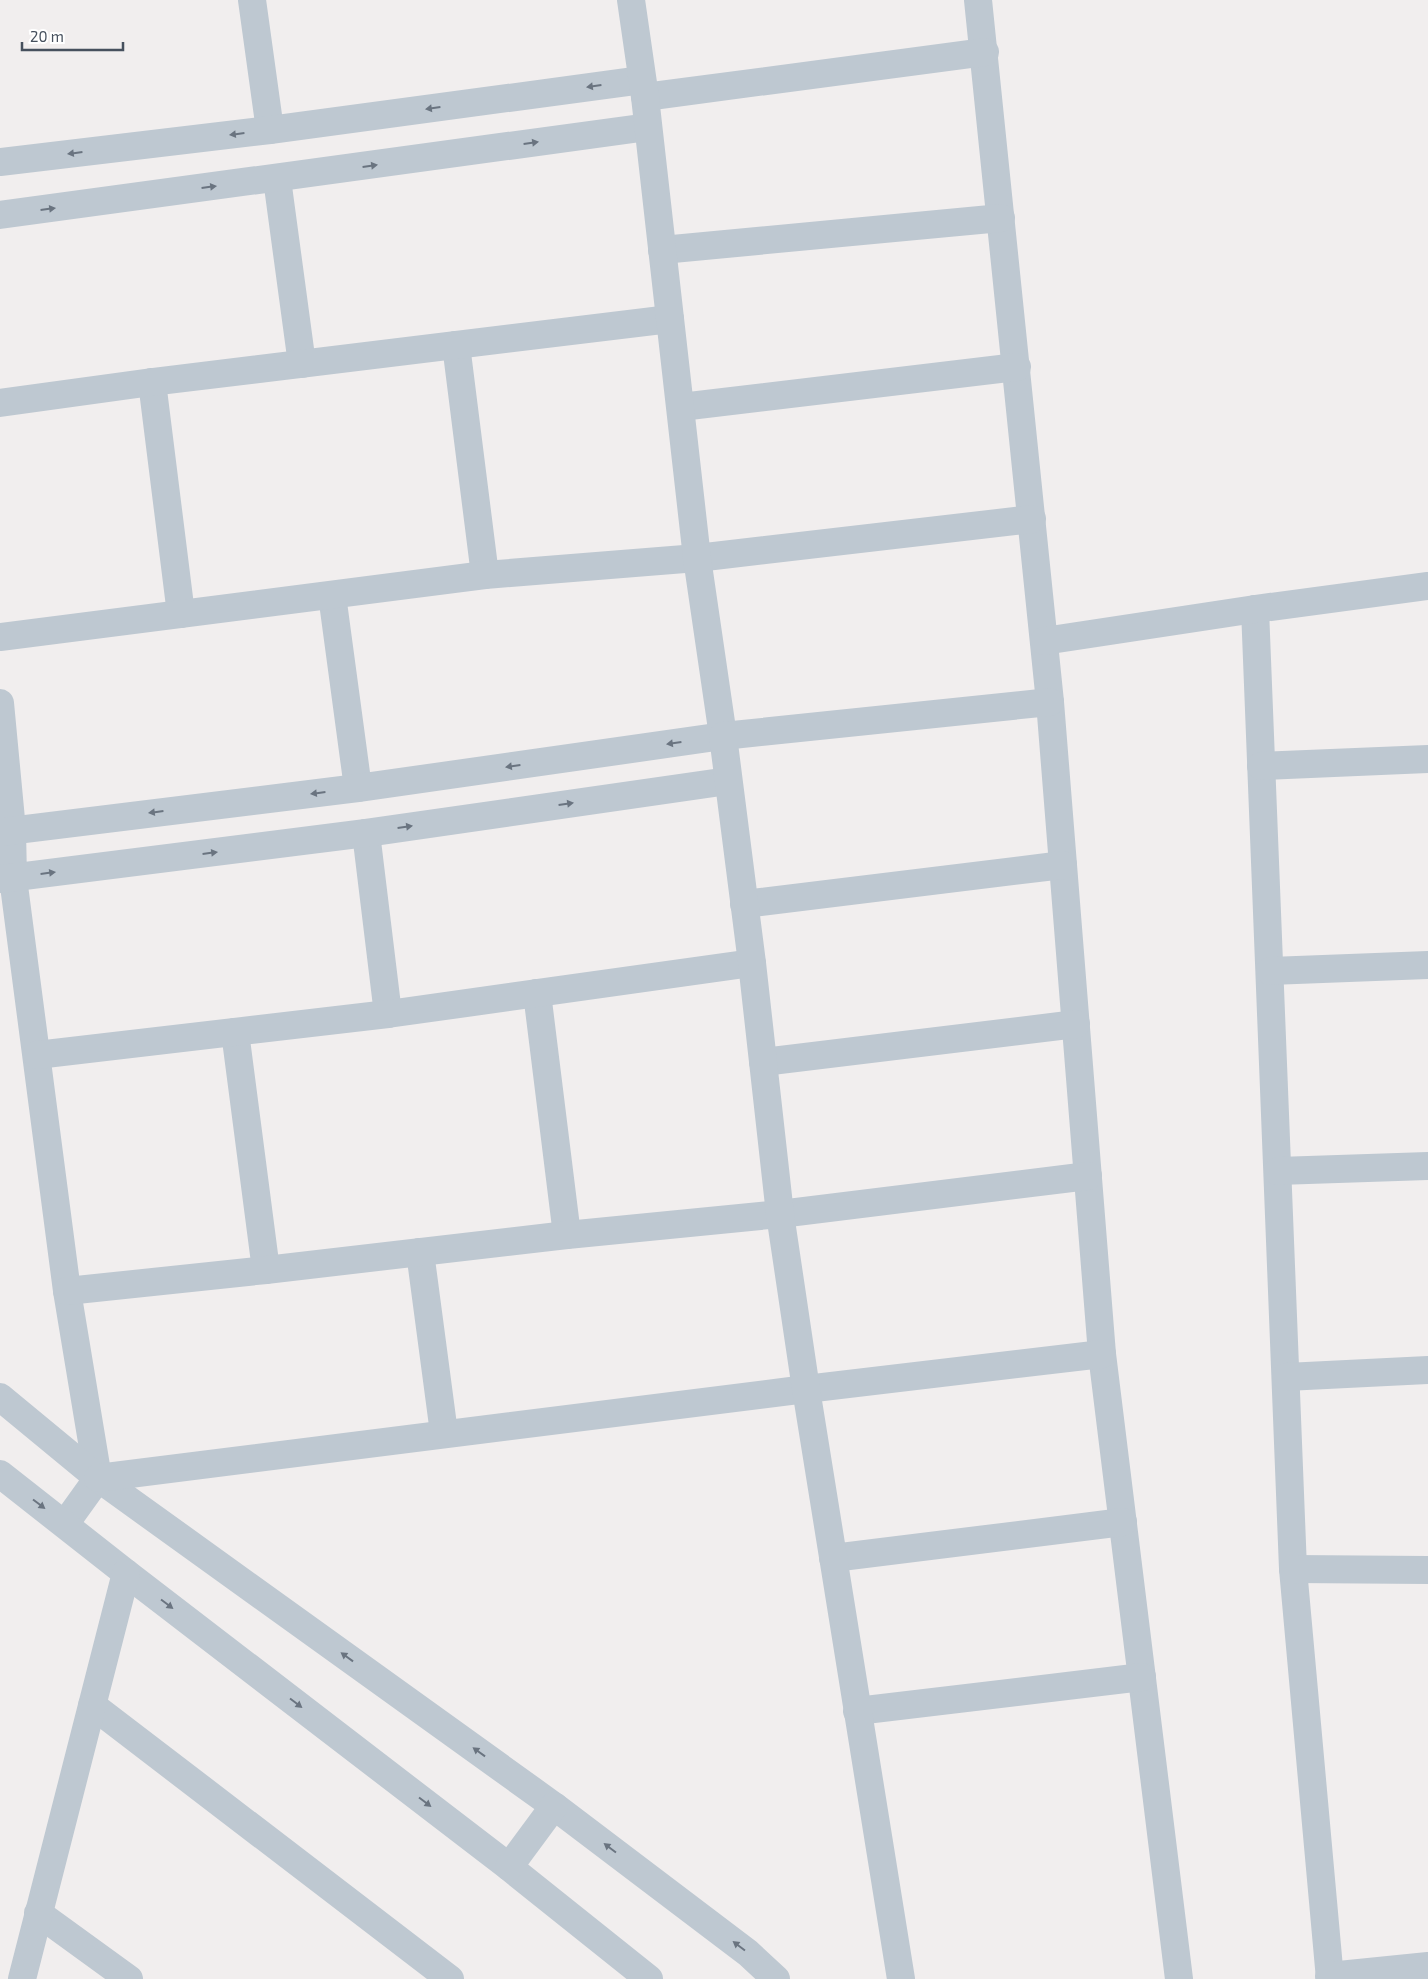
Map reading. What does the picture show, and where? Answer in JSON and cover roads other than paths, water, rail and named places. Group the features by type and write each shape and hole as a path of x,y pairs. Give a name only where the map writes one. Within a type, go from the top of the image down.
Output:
{"street":[{"path":"252,0 270,130"},
{"path":"631,0 648,127 697,558 752,963 780,1214 806,1389 901,1979"},
{"path":"978,0 985,52 1050,702 1102,1354 1180,1979"},
{"path":"0,162 643,88 985,52"},
{"path":"0,215 277,179 648,127"},
{"path":"277,179 302,364"},
{"path":"662,250 1001,218"},
{"path":"0,403 152,382 670,319"},
{"path":"456,345 485,575"},
{"path":"681,407 1017,367"},
{"path":"152,382 182,614"},
{"path":"0,637 485,575 697,558 1032,519"},
{"path":"1044,641 1255,609 1428,586"},
{"path":"332,595 358,788"},
{"path":"1255,609 1294,1569 1330,1977 1428,1966"},
{"path":"6,831 358,788 722,736 1050,702"},
{"path":"0,703 7,878 37,1055 67,1291 98,1478 65,1524"},
{"path":"1261,766 1428,759"},
{"path":"7,878 366,833 728,781"},
{"path":"366,833 388,1014"},
{"path":"744,904 1063,865"},
{"path":"37,1055 388,1014 752,963"},
{"path":"1270,971 1428,965"},
{"path":"536,993 567,1235"},
{"path":"762,1062 1076,1024"},
{"path":"235,1032 266,1270"},
{"path":"1278,1171 1428,1166"},
{"path":"67,1291 567,1235 780,1214 1088,1176"},
{"path":"420,1252 444,1433"},
{"path":"98,1478 444,1433 1102,1354"},
{"path":"1286,1377 1428,1370"},
{"path":"0,1397 98,1478 554,1806 748,1953 776,1979"},
{"path":"0,1474 126,1573 509,1866 649,1979"},
{"path":"833,1558 1123,1522"},
{"path":"1294,1569 1428,1570"},
{"path":"22,1979 126,1573"},
{"path":"858,1711 1142,1677"},
{"path":"92,1705 450,1979"},
{"path":"509,1866 554,1806"},
{"path":"38,1913 129,1979"}]}
